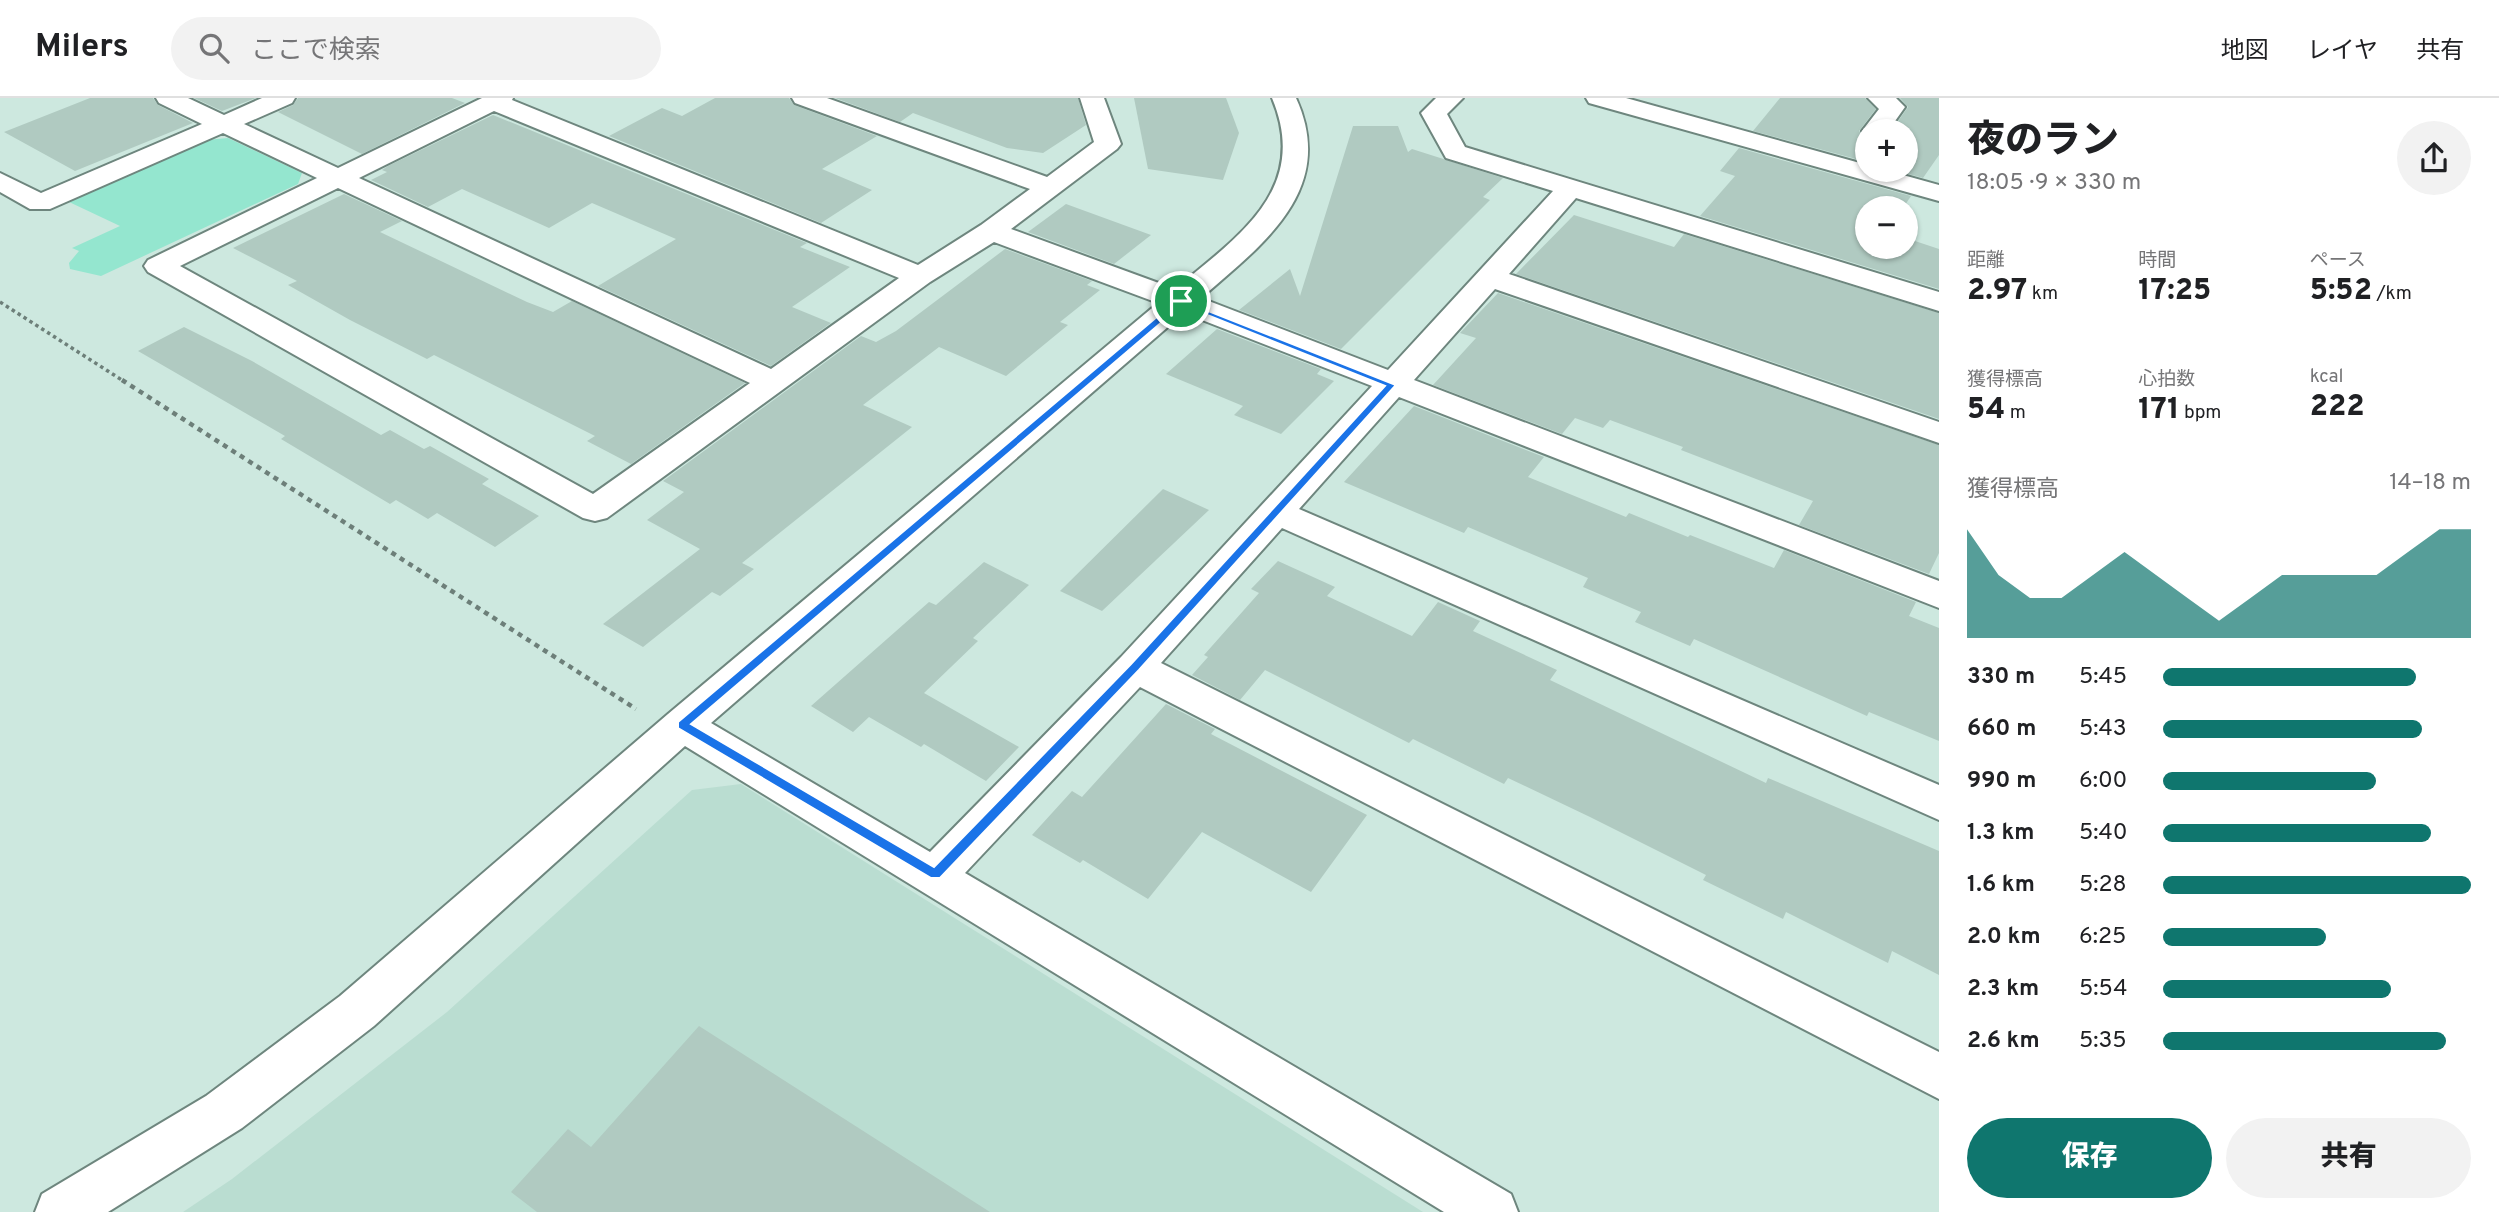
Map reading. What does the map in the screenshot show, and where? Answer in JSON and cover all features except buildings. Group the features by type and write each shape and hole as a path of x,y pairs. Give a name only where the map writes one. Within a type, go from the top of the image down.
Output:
{"street":[{"path":"167,98 774,382"},
{"path":"0,181 40,204 284,98"},
{"path":"804,98 1049,187"},
{"path":"920,276 498,100 158,266 595,510 920,276 991,231 1108,144 1092,98"},
{"path":"61,1212 224,1112 357,1011 682,725 1259,233 1282,203 1295,173 1296,139 1284,98"},
{"path":"1451,98 1434,113 1455,152 1939,302"},
{"path":"1598,98 1939,193"},
{"path":"1880,98 1893,107 1884,119"},
{"path":"1847,168 1855,158"},
{"path":"935,874 1135,667 1278,513 1571,188"},
{"path":"991,231 1181,301 1391,385 1939,595"},
{"path":"1491,278 1939,433"},
{"path":"1278,513 1939,803"},
{"path":"1135,667 1939,1077"},
{"path":"682,725 935,874 1492,1212"}],"path":[{"path":"0,302 642,713 682,725"}],"shaded area":[{"path":"741,784 1423,1212 183,1212 232,1179 447,1012 692,790"}],"green space":[{"path":"228,138 302,173 298,184 101,276 70,269 69,263 79,251 72,248 120,226 67,201 206,140"}],"route":[{"path":"1181,301 1391,385 1278,513 1135,667 935,874 682,725 826,604 1181,301"}]}
